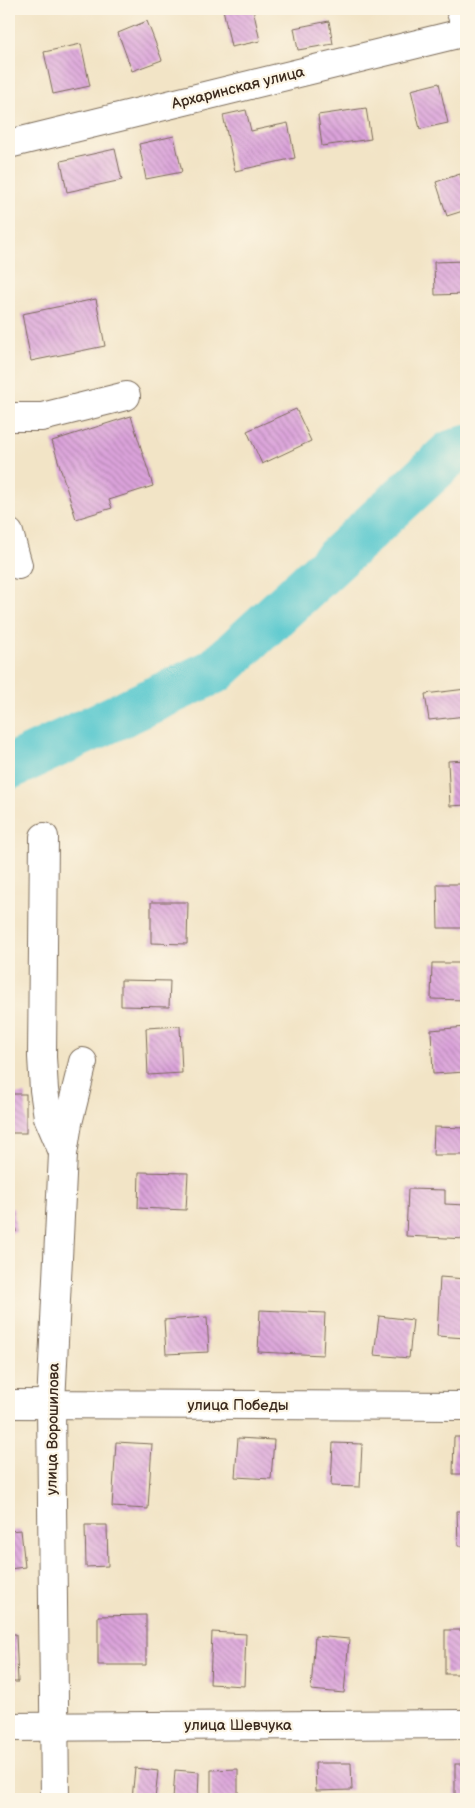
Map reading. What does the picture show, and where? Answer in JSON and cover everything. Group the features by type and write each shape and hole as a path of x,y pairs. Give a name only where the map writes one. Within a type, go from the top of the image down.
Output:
{"street":[{"path":"460,9 466,28"},
{"name":"Архаринская улица","path":"9,144 466,32"},
{"path":"9,417 42,417 126,396"},
{"path":"9,533 18,564"},
{"path":"44,837 42,1047 44,1090 48,1117 63,1154"},
{"name":"улица Ворошилова","path":"55,1799 51,1404 63,1154 68,1123 83,1062"},
{"name":"улица Победы","path":"9,1404 466,1406"},
{"name":"улица Шевчука","path":"9,1726 466,1724"}],"building":[{"path":"223,9 253,9 260,41 231,47"},
{"path":"147,21 162,60 132,71 118,33"},
{"path":"329,21 333,44 298,50 294,28"},
{"path":"81,44 90,86 53,94 44,52"},
{"path":"439,83 448,123 420,129 411,90"},
{"path":"366,108 371,139 322,146 318,115"},
{"path":"246,110 251,131 288,123 295,158 235,171 223,115"},
{"path":"174,136 182,172 146,179 139,144"},
{"path":"115,149 122,180 67,192 61,161"},
{"path":"460,174 466,192 466,210 447,216 436,182"},
{"path":"466,261 466,294 435,295 434,262"},
{"path":"96,299 105,346 31,361 22,314"},
{"path":"296,409 311,441 262,464 247,431"},
{"path":"131,416 153,486 109,500 112,508 76,519 52,441"},
{"path":"466,689 466,716 429,720 425,694"},
{"path":"466,760 466,805 450,806 448,761"},
{"path":"437,884 466,884 466,928 438,928"},
{"path":"151,902 188,902 187,944 151,943"},
{"path":"432,963 466,963 466,1000 431,999"},
{"path":"121,980 170,981 169,1007 121,1006"},
{"path":"180,1026 182,1073 148,1075 146,1028"},
{"path":"466,1027 466,1072 433,1074 431,1030"},
{"path":"9,1094 26,1094 26,1133 9,1133"},
{"path":"434,1127 466,1128 466,1155 433,1155"},
{"path":"139,1172 188,1173 186,1210 138,1208"},
{"path":"408,1189 445,1190 445,1204 466,1205 466,1239 406,1236"},
{"path":"9,1208 13,1208 16,1232 9,1233"},
{"path":"440,1277 466,1279 466,1338 437,1336"},
{"path":"9,1310 11,1310 10,1331 9,1331"},
{"path":"260,1310 325,1313 323,1355 258,1352"},
{"path":"379,1316 413,1320 409,1358 374,1355"},
{"path":"207,1317 209,1352 166,1354 164,1320"},
{"path":"454,1437 466,1437 466,1474 453,1474"},
{"path":"238,1438 274,1440 271,1479 235,1477"},
{"path":"116,1442 152,1444 148,1509 112,1507"},
{"path":"333,1443 362,1444 360,1487 331,1486"},
{"path":"457,1511 466,1511 466,1546 458,1546"},
{"path":"85,1525 107,1525 108,1566 86,1567"},
{"path":"21,1530 25,1567 9,1569 9,1531"},
{"path":"146,1615 146,1665 98,1665 98,1616"},
{"path":"445,1630 466,1630 466,1674 445,1674"},
{"path":"212,1632 246,1634 244,1686 210,1684"},
{"path":"9,1634 16,1634 18,1682 9,1682"},
{"path":"315,1636 349,1639 344,1693 311,1690"},
{"path":"315,1763 351,1763 352,1790 316,1791"},
{"path":"455,1764 466,1764 466,1799 455,1799"},
{"path":"135,1768 158,1771 155,1799 132,1799"},
{"path":"238,1769 238,1799 211,1799 211,1770"},
{"path":"175,1770 199,1772 198,1799 173,1799"}],"waterway":[{"path":"9,767 215,671 451,453 466,448"}]}
